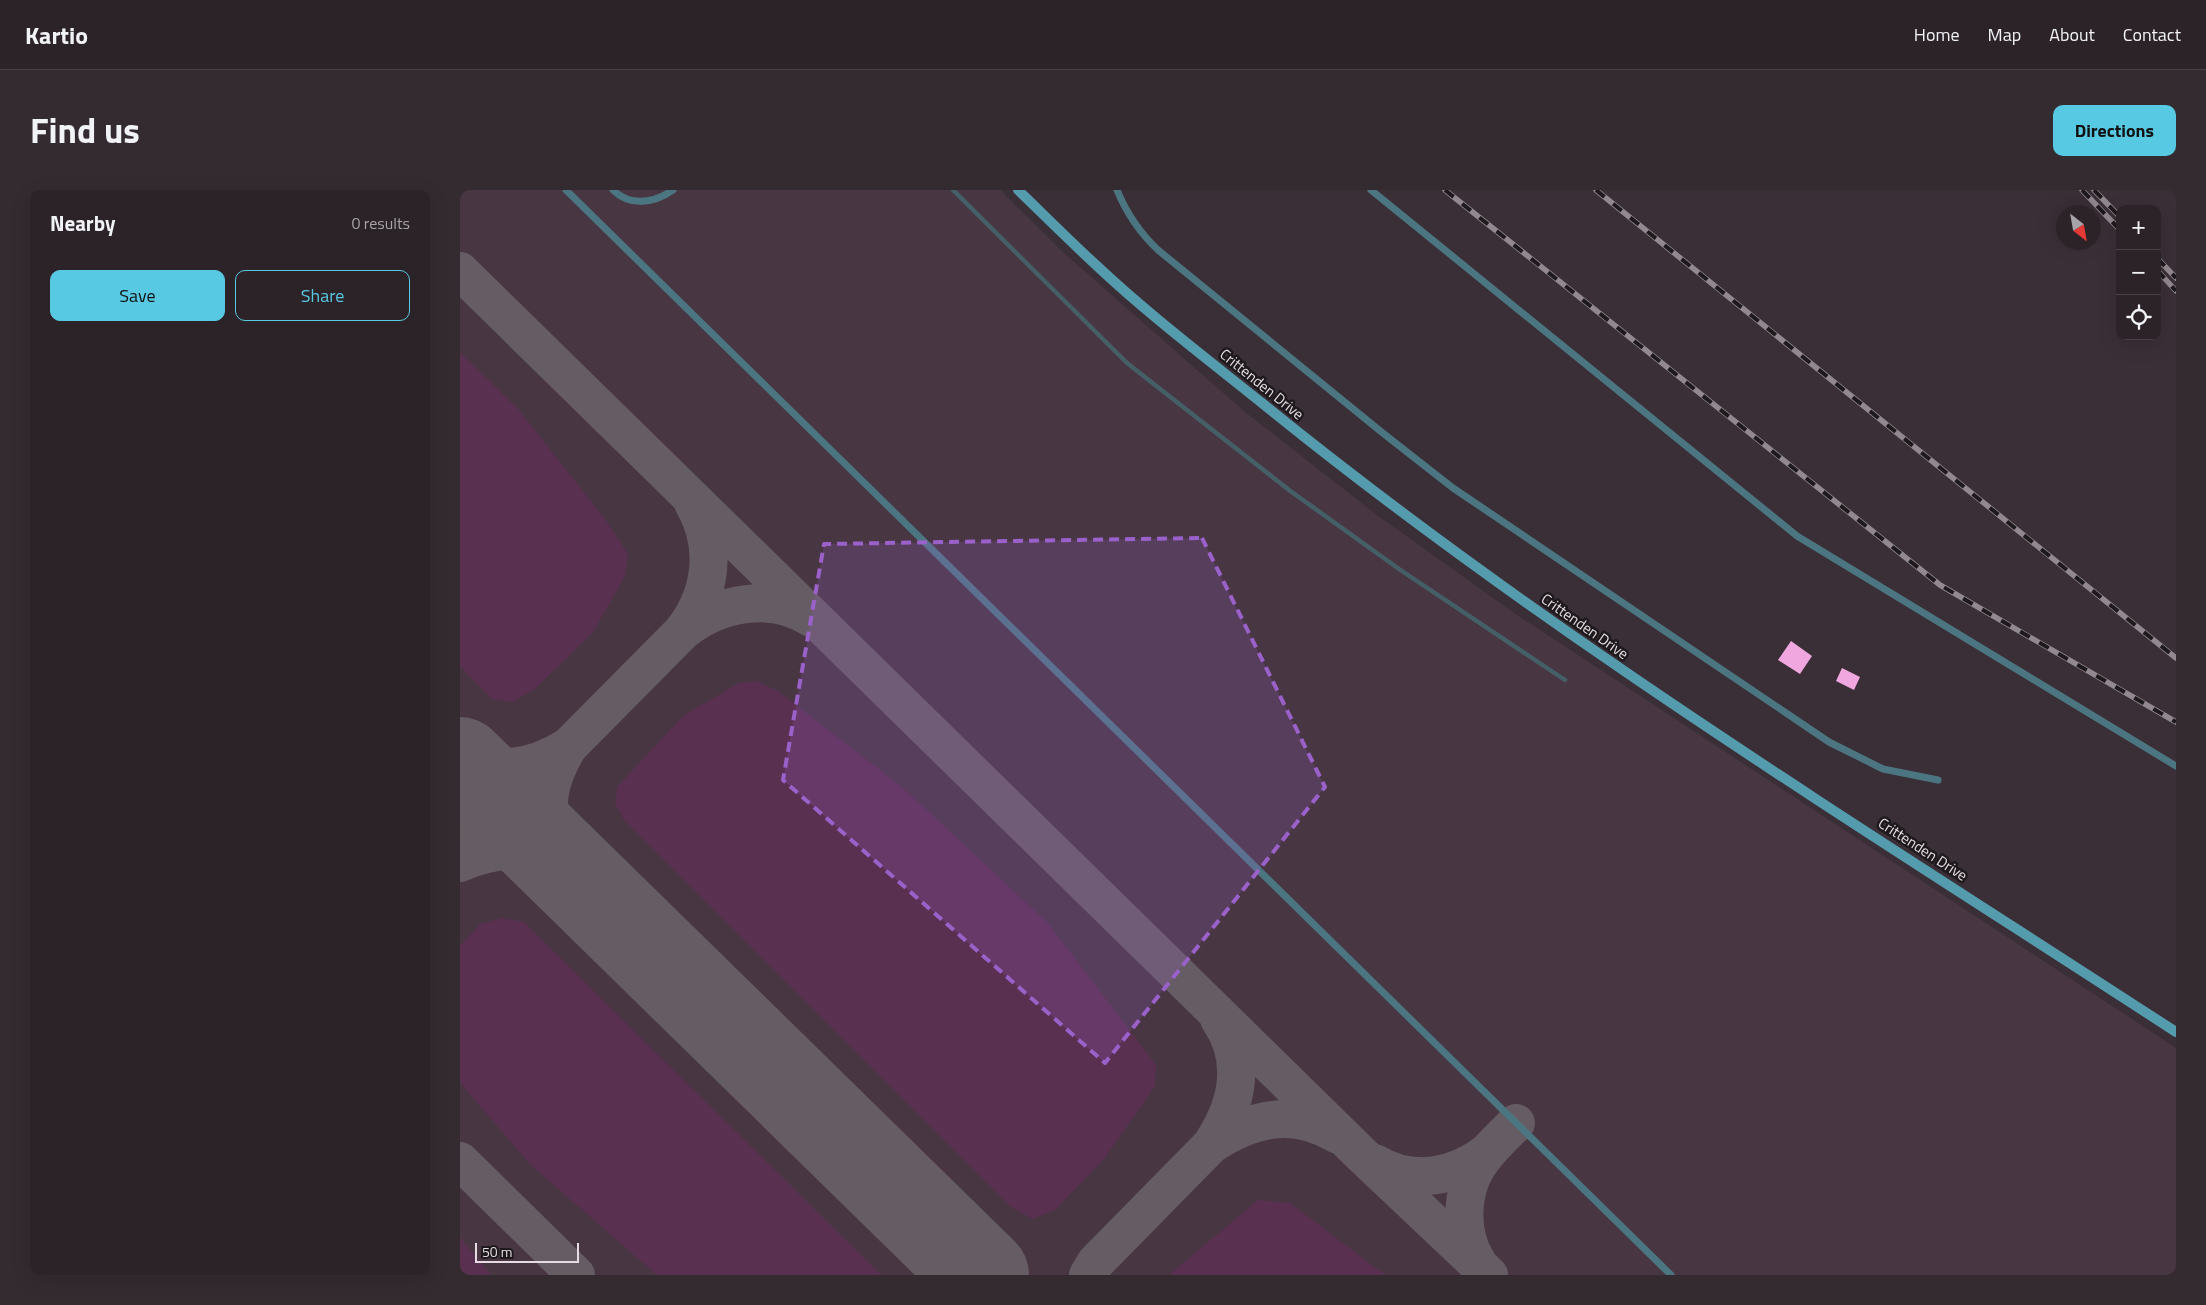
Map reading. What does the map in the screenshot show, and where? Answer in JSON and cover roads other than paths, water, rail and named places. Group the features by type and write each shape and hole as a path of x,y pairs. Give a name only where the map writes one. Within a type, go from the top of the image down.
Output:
{"street":[{"name":"Crittenden Drive","path":"1018,190 1098,267 1192,346 1366,486 1541,614 1632,678 2176,1032"}],"lane":[{"path":"566,190 1672,1275"},
{"path":"613,190 617,195 632,201 647,201 660,198 673,190"},
{"path":"1117,190 1133,220 1147,240 1158,250 1453,488 1830,742 1883,768 1938,780"},
{"path":"1371,190 1797,536 1958,636 2176,766"}],"waterway":[{"path":"953,190 1127,363 1289,490 1399,569 1565,680"}],"railway":[{"path":"1445,190 1940,585 2176,722"},
{"path":"1596,190 2176,658"},
{"path":"2082,190 2116,226"},
{"path":"2094,190 2116,213"},
{"path":"2161,262 2176,278"},
{"path":"2161,274 2176,291"}]}
